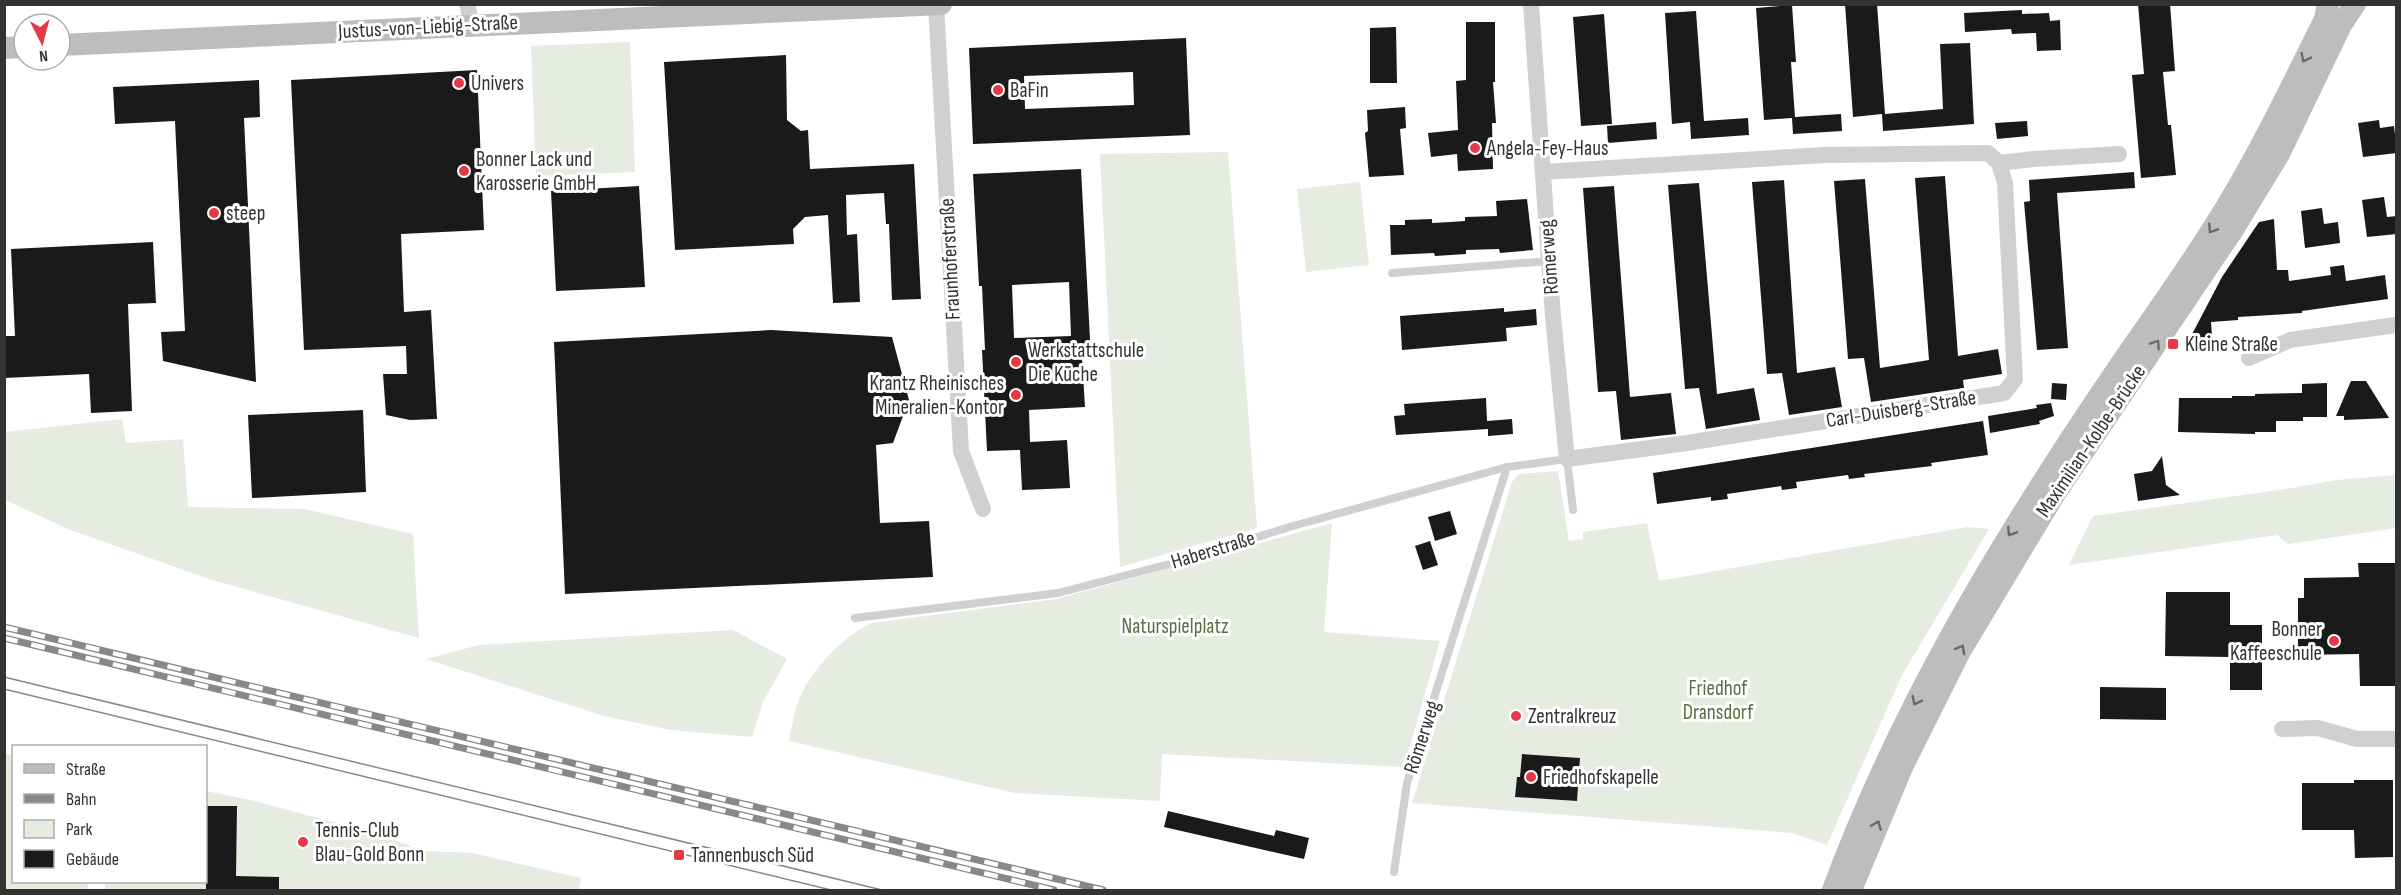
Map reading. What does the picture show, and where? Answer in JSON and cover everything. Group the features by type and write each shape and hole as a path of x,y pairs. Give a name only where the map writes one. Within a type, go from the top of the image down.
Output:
{"street":[{"name":"Justus-von-Liebig-Straße","path":"72,44 469,15 941,4"},
{"name":"Römerweg","path":"1531,4 1567,459"},
{"name":"Maximilian-Kolbe-Brücke","path":"1844,884 1888,759 1945,644 1991,564 2041,485 2227,207 2274,122 2325,19 2328,4"},
{"name":"Maximilian-Kolbe-Brücke","path":"1844,884 1960,651 2054,495 2234,228 2279,154 2341,25 2355,4"},
{"name":"Fraunhoferstraße","path":"936,5 961,451 983,509"},
{"path":"1544,172 1909,153 1988,153 2000,163 2119,154"},
{"name":"Carl-Duisberg-Straße","path":"1567,459 1680,444 2004,393 2015,379 2005,183 2000,163"},
{"path":"2249,358 2290,340 2397,325"},
{"path":"2282,729 2318,728 2357,738 2397,739"}],"lane":[{"path":"1392,273 1550,261"},
{"name":"Haberstraße","path":"855,618 1058,592 1177,562 1293,526 1507,467 1567,459"},
{"name":"Römerweg","path":"1567,459 1573,510"},
{"name":"Römerweg","path":"1394,873 1407,783 1507,467"}],"green space":[{"path":"630,42 635,172 536,176 531,46"},
{"path":"1228,152 1257,528 1120,567 1100,154"},
{"path":"1360,182 1369,265 1306,272 1297,189"},
{"path":"122,419 126,443 183,439 188,507 304,509 413,534 419,638 209,579 68,529 5,500 5,432"},
{"name":"Friedhof Dransdorf","path":"1558,471 1569,541 1583,539 1583,532 1647,523 1659,581 1968,527 1989,529 1902,675 1827,845 1792,833 1412,803 1512,482 1519,474","holes":["1522,754 1580,758 1577,801 1516,797"]},
{"path":"2396,475 2396,528 2288,544 2277,535 2069,565 2093,516 2337,480"},
{"name":"Naturspielplatz","path":"1332,523 1324,632 1440,641 1404,767 1162,754 1160,801 1015,793 789,741 797,705 811,677 839,645 872,623 1057,599"},
{"path":"733,630 787,659 763,702 752,737 671,730 604,716 426,659 479,645"},
{"path":"5,754 12,756 12,883 89,883 87,890 5,890"},
{"name":"Tennis-Club Blau-Gold Bonn","path":"207,791 250,800 375,833 424,851 472,853 581,878 579,890 105,890 105,883 207,883"}],"building":[{"path":"1845,4 1877,4 1885,114 1943,109 1940,44 1970,43 1974,124 1883,131 1882,114 1853,117"},
{"path":"2138,4 2170,4 2175,71 2163,72 2176,175 2141,178 2132,75 2144,74"},
{"path":"1792,5 1796,62 1791,62 1795,117 1841,114 1842,131 1793,134 1792,118 1764,120 1756,8"},
{"path":"2022,10 2022,14 2049,13 2050,21 2060,20 2061,50 2037,51 2036,33 2012,34 2011,29 1965,32 1964,13"},
{"path":"1696,11 1704,121 1748,118 1749,135 1691,139 1690,122 1672,124 1665,13"},
{"path":"1604,14 1612,124 1581,126 1573,17"},
{"path":"1466,22 1495,22 1495,82 1493,82 1496,123 1492,123 1493,169 1458,171 1457,154 1431,157 1428,133 1458,130 1456,81 1466,80"},
{"path":"1396,27 1397,83 1370,83 1370,28"},
{"name":"BaFin","path":"1186,38 1190,135 973,144 969,48","holes":["1133,72 1134,105 1025,109 1024,76"]},
{"path":"786,55 787,120 801,131 808,130 810,169 914,164 921,299 892,300 889,224 886,224 884,193 846,195 847,235 857,234 860,302 833,303 828,215 805,217 793,229 794,244 675,250 664,62"},
{"path":"477,70 484,230 401,234 404,312 431,310 437,419 410,420 386,415 383,374 407,374 406,346 304,350 291,80"},
{"name":"steep","path":"259,80 260,117 244,118 256,382 163,361 161,332 185,331 175,121 115,124 113,87"},
{"path":"1405,107 1406,128 1400,129 1404,175 1369,177 1365,133 1368,131 1367,110"},
{"path":"2379,120 2380,128 2394,126 2397,153 2363,157 2358,123"},
{"path":"2027,121 2028,136 1997,139 1995,123"},
{"path":"1656,122 1657,139 1608,143 1607,126"},
{"path":"1081,169 1091,358 1082,358 1085,407 1029,410 1030,442 1067,440 1070,488 1022,490 1020,450 987,451 982,350 985,350 982,286 979,286 973,174","holes":["1069,282 1071,336 1014,338 1012,285"]},
{"path":"2134,172 2135,188 2057,193 2068,348 2037,350 2024,202 2030,201 2029,180"},
{"path":"1945,176 1958,356 1998,349 2002,374 1963,380 1964,388 1871,402 1864,358 1848,359 1834,181 1865,179 1880,368 1929,360 1915,178"},
{"path":"1784,180 1797,373 1835,367 1842,407 1789,415 1782,373 1767,374 1752,182"},
{"path":"1699,183 1717,394 1754,388 1760,420 1706,429 1699,388 1685,389 1668,185"},
{"path":"639,186 645,287 556,291 551,191"},
{"path":"1614,186 1630,397 1671,393 1676,434 1621,440 1616,391 1598,392 1583,188"},
{"path":"2384,197 2387,217 2397,216 2397,234 2367,237 2362,200"},
{"path":"1527,199 1533,250 1500,253 1499,249 1466,250 1466,254 1435,256 1434,253 1391,255 1390,225 1405,225 1405,220 1432,219 1432,223 1465,221 1465,217 1497,216 1496,201"},
{"path":"2322,208 2324,224 2338,222 2340,243 2305,248 2301,211"},
{"path":"2274,219 2277,270 2288,270 2289,281 2331,275 2330,267 2344,265 2346,281 2385,275 2388,299 2302,311 2302,313 2238,317 2238,320 2211,322 2212,337 2189,340 2222,277 2259,222"},
{"path":"153,242 156,303 128,304 132,411 91,413 89,374 4,378 4,336 15,336 11,249"},
{"path":"1504,308 1504,312 1536,309 1537,325 1506,328 1507,341 1402,350 1400,316"},
{"path":"771,330 892,337 909,400 893,443 876,445 880,523 929,521 933,577 565,594 554,342"},
{"path":"2351,381 2366,381 2389,418 2344,420 2344,416 2336,416"},
{"path":"2052,383 2067,384 2066,400 2051,399"},
{"path":"2327,383 2327,417 2303,417 2303,421 2276,421 2276,432 2255,432 2255,434 2178,432 2179,398 2232,398 2232,396 2255,396 2255,394 2302,393 2302,384"},
{"path":"1486,398 1487,421 1512,419 1513,434 1488,436 1488,429 1396,435 1394,416 1405,415 1404,404"},
{"path":"2051,403 2054,416 2039,421 2040,424 1990,433 1988,416 2037,408 2036,405"},
{"path":"363,410 366,492 252,498 248,415"},
{"path":"1983,421 1988,455 1931,463 1932,466 1864,474 1865,477 1849,479 1848,475 1796,482 1797,488 1782,490 1781,486 1727,494 1728,499 1711,501 1711,497 1657,504 1653,473"},
{"path":"2162,456 2166,485 2180,495 2138,501 2134,474 2152,471"},
{"path":"1450,511 1457,534 1435,541 1428,517"},
{"path":"1430,541 1438,565 1423,570 1415,546"},
{"path":"2358,563 2397,563 2397,686 2360,686 2359,654 2298,655 2298,598 2304,598 2304,578 2359,577"},
{"path":"2166,592 2230,592 2230,625 2262,625 2262,690 2230,690 2230,657 2165,656"},
{"path":"2100,687 2166,688 2166,720 2100,719"},
{"name":"Friedhofskapelle","path":"1522,754 1580,758 1577,801 1515,797"},
{"path":"2354,780 2393,780 2393,857 2355,858 2354,830 2302,830 2302,783 2354,783"},
{"path":"207,806 237,806 236,876 279,877 279,891 206,891"},
{"path":"1168,811 1274,836 1276,830 1309,838 1304,859 1164,827"}],"tram line":[{"path":"4,677 882,890"},
{"path":"4,689 831,890"}],"railway":[{"path":"4,627 1103,890"},
{"path":"4,638 1054,890"}],"place":[{"name":"Univers","path":"459,83"},
{"name":"BaFin","path":"998,90"},
{"name":"Angela-Fey-Haus","path":"1475,148"},
{"name":"Bonner Lack und Karosserie GmbH","path":"464,171"},
{"name":"steep","path":"214,213"},
{"name":"Kleine Straße","path":"2173,344"},
{"name":"Werkstattschule Die Küche","path":"1016,362"},
{"name":"Krantz Rheinisches Mineralien-Kontor","path":"1016,395"},
{"name":"Bonner Kaffeeschule","path":"2334,641"},
{"name":"Zentralkreuz","path":"1516,716"},
{"name":"Friedhofskapelle","path":"1531,777"},
{"name":"Tennis-Club Blau-Gold Bonn","path":"303,842"},
{"name":"Tannenbusch Süd","path":"679,855"}]}
